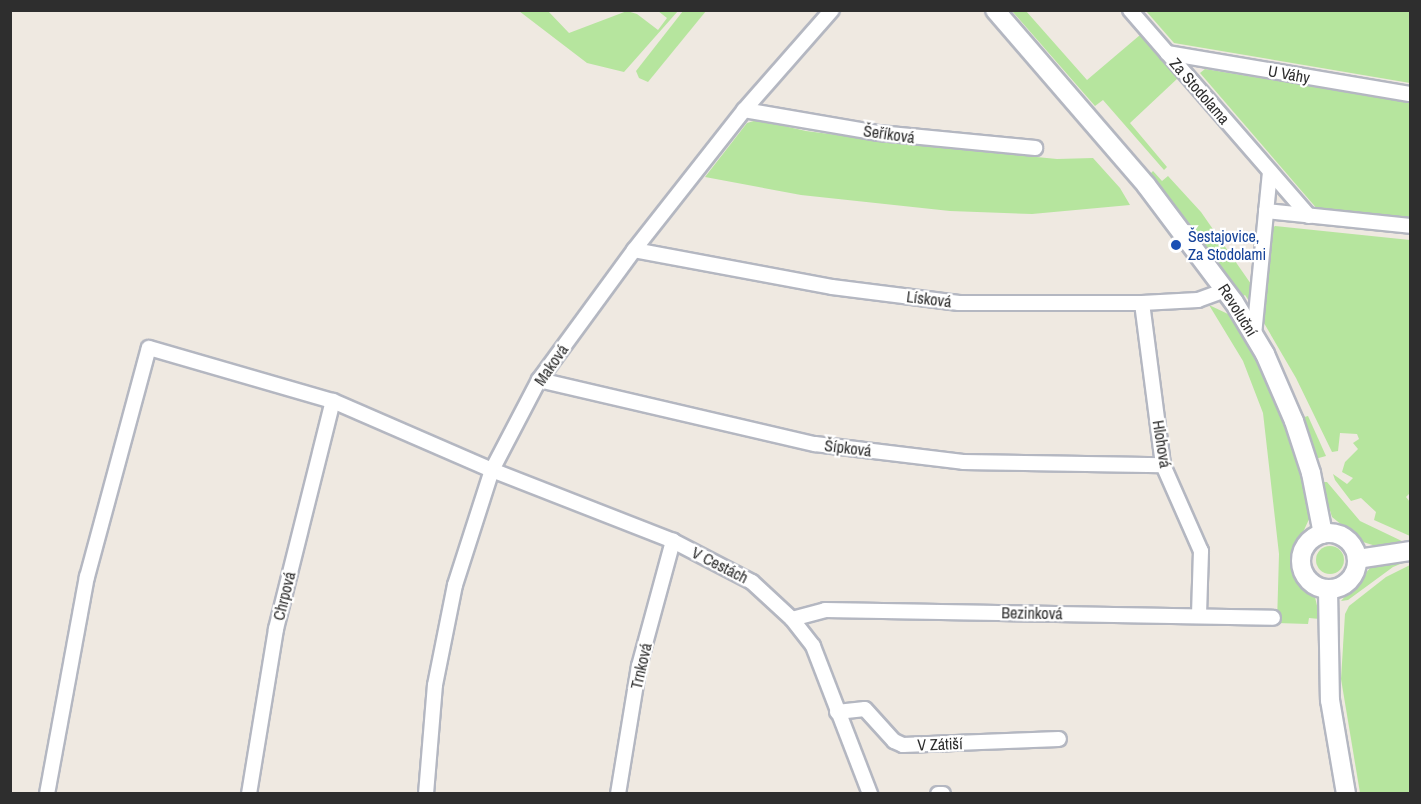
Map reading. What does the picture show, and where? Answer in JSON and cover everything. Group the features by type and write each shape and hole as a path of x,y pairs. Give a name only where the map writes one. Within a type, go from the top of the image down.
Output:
{"street":[{"name":"Maková","path":"426,794 435,685 455,585 492,470 539,380 634,250 744,110 832,10"},
{"name":"Revoluční","path":"995,10 1146,185 1226,290 1254,335 1298,432 1323,534"},
{"name":"Za Stodolama","path":"1130,10 1309,216"},
{"name":"U Váhy","path":"1167,53 1410,94"},
{"name":"Šeříková","path":"744,110 879,133 1035,148"},
{"path":"1254,335 1270,172"},
{"path":"1266,211 1410,226"},
{"name":"Lísková","path":"634,250 832,287 959,303 1142,303 1198,300 1226,290"},
{"name":"Hlohová","path":"1142,303 1163,465 1201,551 1199,615"},
{"name":"V Cestách","path":"47,794 87,577 149,348 333,401 492,470 673,541 752,582 792,619 813,646 870,794"},
{"name":"Šípková","path":"539,380 815,444 963,462 1163,465"},
{"name":"Chrpová","path":"249,794 276,629 333,401"},
{"path":"1323,534 1346,539 1357,559 1349,581 1328,589 1310,581 1302,563 1307,545 1323,534"},
{"name":"Trnková","path":"618,794 639,666 673,541"},
{"path":"1357,559 1410,551"},
{"path":"1328,589 1330,700 1346,794"},
{"name":"Bezinková","path":"792,619 825,610 1273,618"},
{"name":"V Zátiší","path":"837,712 865,709 894,741 903,745 1059,739"},
{"path":"938,794 943,794"}],"green space":[{"path":"519,11 548,11 569,33 627,11 637,14 658,30 667,18 658,11 678,11 624,72 587,63"},
{"path":"683,11 706,11 648,82 639,78 636,71"},
{"path":"1012,11 1026,11 1087,80 1140,35 1178,78 1130,123 1167,167 1164,170 1103,100 1095,106"},
{"path":"1146,11 1410,11 1410,83 1174,43"},
{"path":"1205,69 1410,103 1410,220 1318,210 1200,73"},
{"path":"757,120 806,131 931,147 1057,159 1093,158 1120,188 1130,205 1032,214 950,211 801,195 705,177 747,123"},
{"path":"1153,171 1162,181 1168,176 1201,212 1251,284 1249,301 1245,295 1240,298 1147,177"},
{"path":"1275,226 1410,240 1410,493 1406,497 1410,502 1410,536 1374,520 1376,512 1361,498 1351,501 1335,480 1333,474 1347,484 1353,478 1342,472 1345,462 1358,449 1353,443 1359,439 1357,434 1340,433 1338,451 1332,452 1296,378 1261,318 1270,230"},
{"path":"1209,305 1228,314 1232,312 1271,385 1300,462 1310,517 1294,552 1294,564 1299,579 1315,597 1320,619 1309,618 1308,624 1277,623 1279,554 1263,413 1243,361"},
{"path":"1308,416 1326,456 1315,459 1301,418"},
{"path":"1321,482 1327,482 1360,521 1406,543 1379,547 1363,542 1332,517"},
{"path":"1330,546 1340,550 1344,560 1340,570 1330,574 1320,570 1316,560 1320,550"},
{"path":"1410,560 1393,567 1348,600 1341,601 1371,567"},
{"path":"1410,565 1410,793 1360,793 1341,679 1345,614 1349,606 1386,577"}],"place":[{"name":"Šestajovice, Za Stodolami","path":"1176,245"}]}
